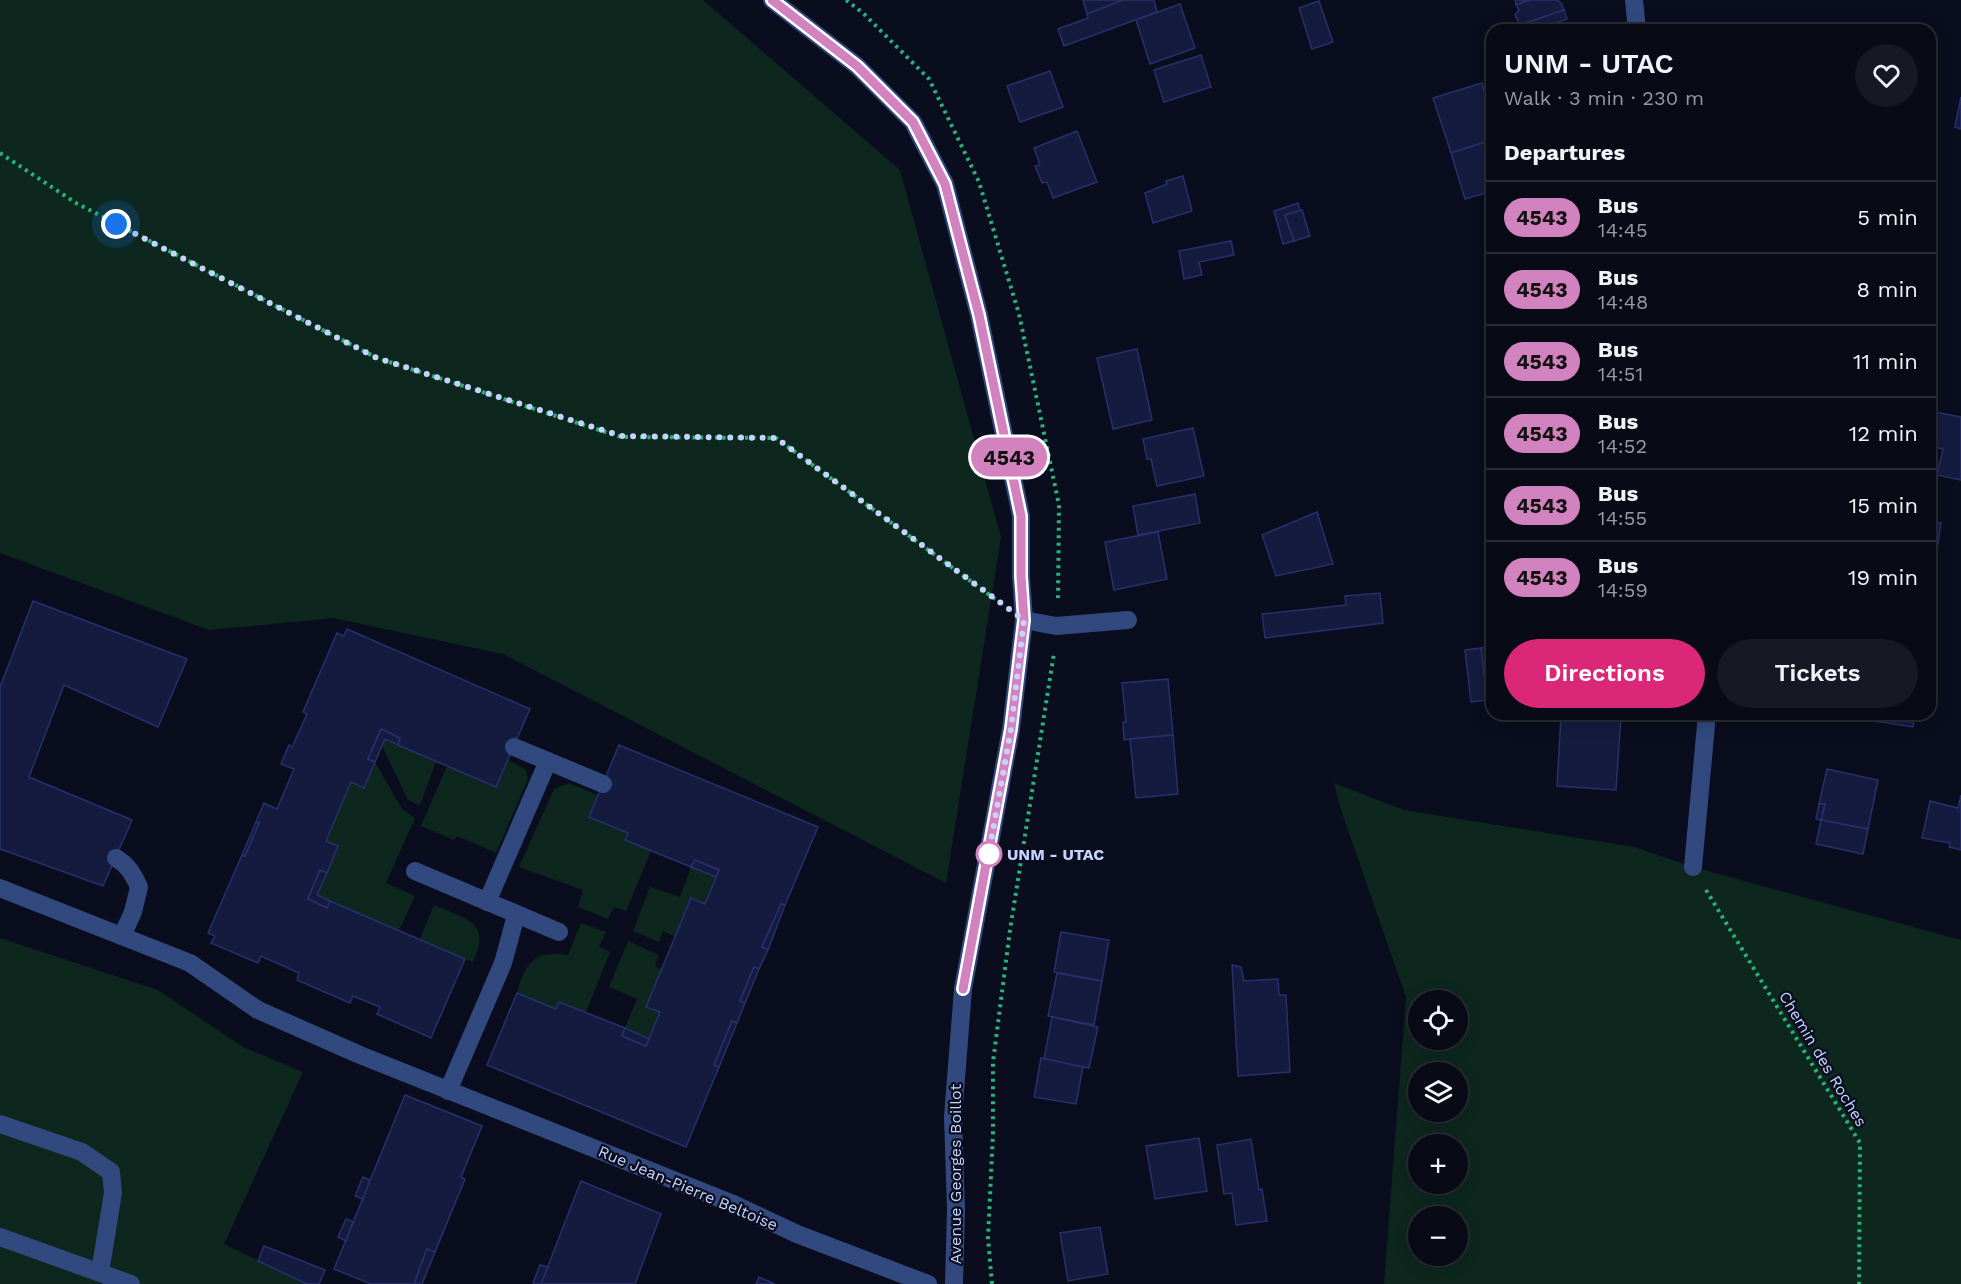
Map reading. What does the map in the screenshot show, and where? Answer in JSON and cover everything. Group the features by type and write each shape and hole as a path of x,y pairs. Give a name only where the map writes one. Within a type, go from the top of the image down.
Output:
{"street":[{"name":"Avenue Georges Boillot","path":"772,0 857,66 913,122 945,184 979,315 1021,516 1024,620 1011,729 963,989 953,1118 956,1210 954,1284"},
{"path":"1634,0 1636,24"},
{"path":"1024,620 1056,626 1128,620"},
{"path":"1693,867 1706,720"},
{"path":"514,747 603,784"},
{"path":"487,902 548,761"},
{"path":"116,858 132,872 139,887 133,912 122,936"},
{"path":"415,871 559,932"},
{"name":"Rue Jean-Pierre Beltoise","path":"0,888 190,963 258,1010 448,1092 547,1129 720,1199 797,1234 928,1284"},
{"path":"448,1092 503,963 516,915"},
{"path":"0,1124 82,1152 111,1172 113,1193 100,1272"},
{"path":"0,1237 131,1284"}],"path":[{"path":"0,153 76,203 377,358 621,436 776,438 1024,620"},
{"name":"Chemin des Roches","path":"1693,867 1860,1143 1859,1284"},
{"path":"988,1238 992,1284"}],"green space":[{"path":"0,0 703,0 900,170 1001,537 946,883 503,654 333,618 209,630 0,553"},
{"path":"385,739 436,762 420,805 408,800 382,746"},
{"path":"508,760 526,770 528,779 496,853 457,836 454,840 421,826 447,766 496,787"},
{"path":"375,762 402,809 415,818 386,883 415,896 399,930 317,895 338,847 326,841 351,782 364,788"},
{"path":"569,783 598,795 590,817 628,833 625,840 651,851 626,911 614,907 608,919 578,907 583,890 519,867 554,789"},
{"path":"1334,783 1404,810 1634,847 1693,867 1961,940 1961,1284 1384,1284 1406,997 1340,807"},
{"path":"691,867 716,877 705,904 691,898 676,937 663,931 659,942 633,931 650,887 680,897"},
{"path":"434,905 473,923 479,938 473,962 420,939"},
{"path":"581,923 606,932 599,947 610,952 586,1012 559,1002 556,1009 517,993 524,974 533,960 547,954 568,955"},
{"path":"0,938 158,990 243,1047 303,1072 224,1244 307,1284 0,1284"},
{"path":"628,941 659,955 655,965 662,970 646,1006 660,1012 649,1039 625,1028 637,999 609,987"}],"building":[{"path":"1083,0 1123,0 1087,14"},
{"path":"1123,0 1154,0 1157,12 1064,46 1058,29 1088,18 1087,14"},
{"path":"1515,0 1530,0 1516,5"},
{"path":"1530,0 1557,0 1564,10 1520,24 1515,15 1519,10 1516,5"},
{"path":"1319,1 1333,42 1312,49 1299,8"},
{"path":"1180,4 1195,48 1150,64 1136,20"},
{"path":"1564,10 1567,19 1553,24 1523,24"},
{"path":"1201,55 1211,87 1164,102 1154,70"},
{"path":"1050,71 1063,107 1020,122 1007,86"},
{"path":"1482,83 1486,97 1486,142 1451,153 1433,98"},
{"path":"1961,97 1961,129 1955,127"},
{"path":"1077,131 1097,182 1053,198 1047,182 1042,183 1035,166 1040,165 1034,148"},
{"path":"1486,142 1486,193 1465,199 1451,153"},
{"path":"1183,176 1192,211 1153,223 1145,193 1167,184 1166,181"},
{"path":"1298,203 1300,211 1285,215 1294,241 1283,244 1274,211"},
{"path":"1302,210 1310,236 1294,241 1285,215"},
{"path":"1231,241 1234,255 1199,262 1202,275 1184,279 1179,251"},
{"path":"1137,349 1152,420 1113,429 1097,358"},
{"path":"1936,412 1961,417 1961,480 1937,475 1943,449 1936,447"},
{"path":"1193,428 1204,476 1157,486 1151,459 1147,459 1143,439"},
{"path":"1195,494 1200,523 1138,535 1133,506"},
{"path":"1317,512 1333,564 1276,576 1262,535"},
{"path":"1936,523 1941,523 1938,544 1936,544"},
{"path":"1158,532 1167,579 1114,590 1105,542"},
{"path":"1380,593 1383,623 1265,638 1262,614 1346,605 1345,596"},
{"path":"33,601 187,659 158,727 64,685 29,777 132,820 103,886 0,849 0,687"},
{"path":"347,629 530,709 496,787 398,745 400,738 381,729 368,759 375,762 364,788 351,782 326,841 338,846 327,873 320,870 308,899 327,908 330,901 465,959 431,1038 377,1014 380,1007 353,996 350,1003 297,980 299,973 261,956 258,963 211,943 215,936 208,933 242,855 245,856 259,823 256,822 264,803 277,809 294,769 281,764 289,745 292,747 307,714 303,712 337,633 344,636"},
{"path":"1486,647 1486,692 1481,648"},
{"path":"1481,648 1486,700 1471,702 1465,650"},
{"path":"1168,679 1173,735 1124,740 1123,722 1126,722 1122,683"},
{"path":"1561,720 1621,720 1616,790 1557,786"},
{"path":"1867,720 1914,720 1913,727"},
{"path":"381,729 400,738 398,745 385,739 375,762 368,759"},
{"path":"1173,735 1178,794 1136,798 1130,739"},
{"path":"619,745 818,827 785,905 781,904 762,947 768,950 759,969 754,967 740,1001 745,1003 737,1023 732,1021 714,1065 719,1067 686,1147 487,1065 517,993 556,1009 559,1002 625,1028 622,1036 646,1046 660,1012 646,1007 691,898 705,904 719,870 695,860 691,867 625,840 628,833 589,817"},
{"path":"1827,769 1878,780 1868,829 1821,820 1825,804 1819,804"},
{"path":"1961,795 1961,850 1949,847 1950,843 1922,838 1930,801 1958,808"},
{"path":"1819,804 1825,804 1821,820 1816,819"},
{"path":"1821,820 1868,829 1863,854 1816,844"},
{"path":"256,822 259,823 245,856 242,855"},
{"path":"695,860 719,870 716,877 691,867"},
{"path":"320,870 327,873 317,895 330,901 327,908 308,899"},
{"path":"781,904 785,905 768,950 762,947"},
{"path":"1061,932 1109,940 1102,981 1054,972"},
{"path":"1232,965 1241,967 1244,981 1278,979 1279,995 1286,995 1290,1072 1238,1076"},
{"path":"754,967 759,969 745,1003 740,1001"},
{"path":"1057,973 1102,981 1094,1025 1048,1016"},
{"path":"1052,1017 1098,1027 1089,1068 1044,1059"},
{"path":"732,1021 737,1023 719,1067 714,1065"},
{"path":"625,1028 649,1039 646,1046 622,1036"},
{"path":"1041,1058 1083,1067 1076,1104 1034,1097"},
{"path":"405,1095 482,1126 461,1177 465,1179 435,1252 427,1249 414,1284 371,1284 334,1269"},
{"path":"1199,1138 1207,1191 1155,1199 1146,1146"},
{"path":"1251,1139 1259,1190 1262,1189 1267,1221 1236,1225 1232,1193 1224,1194 1217,1145"},
{"path":"363,1177 370,1180 363,1199 355,1196"},
{"path":"581,1181 661,1214 635,1284 541,1284"},
{"path":"346,1219 353,1222 346,1241 338,1237"},
{"path":"1100,1227 1108,1274 1068,1281 1060,1233"},
{"path":"264,1246 325,1270 319,1284 307,1284 258,1261"},
{"path":"427,1249 435,1252 422,1284 414,1284"},
{"path":"540,1265 548,1267 541,1284 535,1284 533,1283"},
{"path":"759,1277 775,1284 756,1284"}],"bus line":[{"name":"4543","path":"772,0 857,66 913,122 945,184 979,315 1021,516 1024,620 1011,729 963,989"}],"place":[{"name":"UNM - UTAC","path":"989,854"}],"route":[{"path":"116,224 377,358 621,436 776,438 1024,620 1011,729 988,858 989,854"}]}
